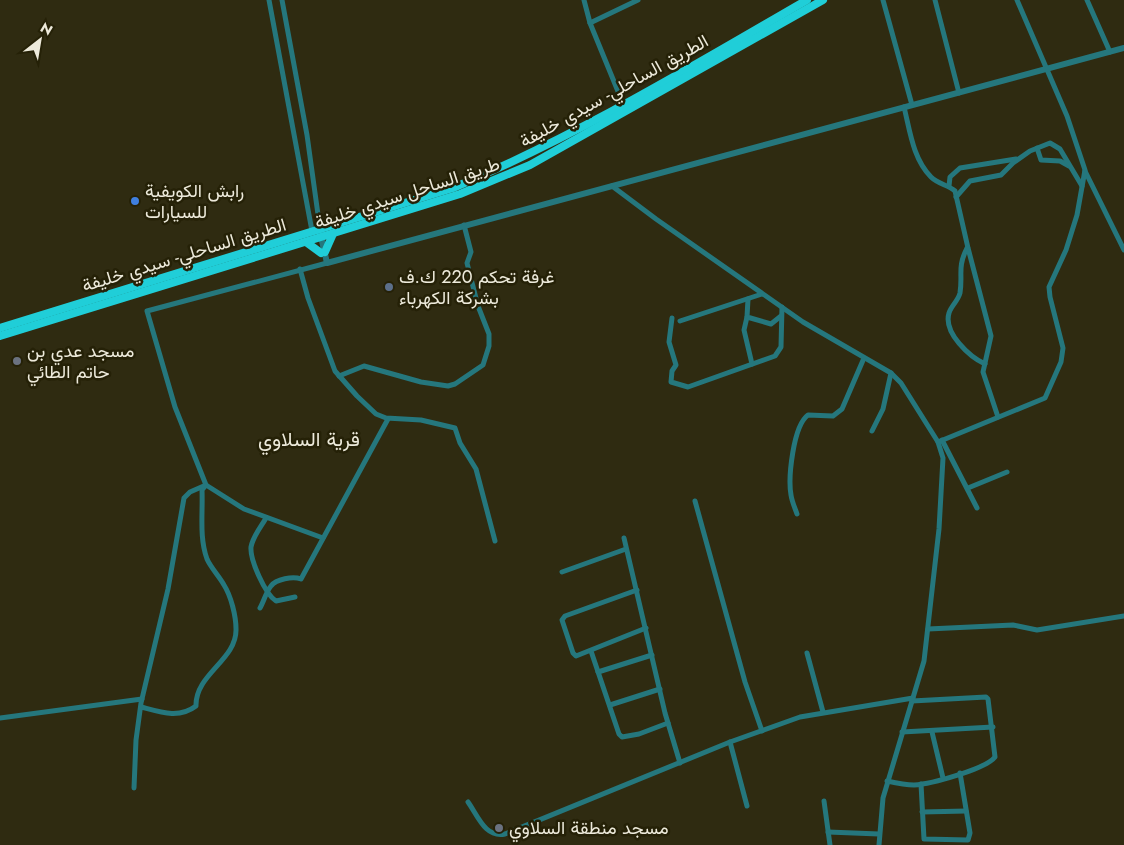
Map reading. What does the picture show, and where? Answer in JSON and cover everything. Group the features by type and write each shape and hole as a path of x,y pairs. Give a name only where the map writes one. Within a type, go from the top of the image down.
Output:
{"highway":[{"name":"الطريق الساحلي- سيدي خليفة","path":"0,328 317,234 462,184 549,145 624,106 807,0"},
{"name":"طريق الساحل سيدي خليفة","path":"0,336 306,242 317,234 333,234 460,194 523,168 605,124 823,0"},
{"path":"306,242 325,256 333,234"}],"street":[{"path":"269,0 317,234 325,256"},
{"path":"282,0 307,135 317,234"},
{"path":"584,0 590,23 624,106"},
{"path":"590,23 638,0"},
{"path":"883,0 912,105"},
{"path":"935,0 958,93"},
{"path":"1017,0 1081,152 1085,170 1124,250"},
{"path":"1087,0 1110,52"},
{"path":"323,538 244,509 206,485 176,407 147,312 300,269 325,256 464,225 1124,48"},
{"path":"904,108 912,143 924,166 932,179 949,186 955,191 992,336 983,372 998,417"},
{"path":"956,197 970,181 1001,175 1019,158 1050,143 1056,145 1082,186"},
{"path":"1037,148 1041,160 1060,161 1070,166"},
{"path":"949,186 950,177 960,168 1019,158"},
{"path":"940,441 1045,398 1061,362 1063,348 1049,288 1066,250 1077,215 1085,170"},
{"path":"612,186 762,294 891,373 901,383 940,441 968,488 977,508"},
{"path":"339,376 364,366 421,382 448,386 468,376 483,365 489,346 489,334 478,306 467,263 471,252 464,225"},
{"path":"968,248 959,268 959,297 949,313 949,320 960,344 971,356 985,364"},
{"path":"300,269 326,349 339,376 376,414 388,419 421,420 455,428 460,443 476,469 495,541"},
{"path":"680,321 762,294"},
{"path":"748,298 744,330 752,364"},
{"path":"672,318 669,342 676,366 672,371 671,382 688,387 778,354 781,347 782,307"},
{"path":"747,317 771,324 781,316"},
{"path":"797,514 791,497 790,476 801,423 808,415 833,416 842,409 864,358"},
{"path":"872,431 883,409 891,373"},
{"path":"260,608 270,586 276,582 295,577 301,579 388,419"},
{"path":"879,845 882,798 924,661 942,472 943,458 940,441"},
{"path":"968,488 1007,472"},
{"path":"134,788 136,740 140,707 168,588 182,502 190,492 206,485"},
{"path":"140,707 168,714 187,712 196,706 196,700 206,679 228,654 233,645 236,630 232,608 226,587 208,560 202,531 202,490 206,485"},
{"path":"695,501 745,682 762,731"},
{"path":"266,518 251,548 255,569 268,592 276,601 295,597"},
{"path":"624,538 668,723 680,763"},
{"path":"562,572 626,549"},
{"path":"637,590 563,617 574,655 591,651 646,628"},
{"path":"928,629 1013,625 1037,630 1124,616"},
{"path":"591,651 619,734 622,737 639,734 668,723"},
{"path":"807,653 823,712"},
{"path":"598,672 652,655"},
{"path":"610,705 660,689"},
{"path":"468,802 488,832 496,836 730,742 800,717 913,699 986,697 993,727 995,757 981,766 921,784 887,782"},
{"path":"0,718 142,700"},
{"path":"902,732 932,732 993,727"},
{"path":"932,732 943,778"},
{"path":"730,742 747,806"},
{"path":"921,784 924,839 968,840 970,833 960,773"},
{"path":"824,801 830,845"},
{"path":"922,812 966,811"},
{"path":"828,832 879,834"}],"place":[{"name":"رابش الكويفية للسيارات","path":"135,201"},
{"name":"غرفة تحكم 220 ك.ف بشركة الكهرباء","path":"389,287"},
{"name":"مسجد عدي بن حاتم الطائي","path":"17,361"},
{"name":"مسجد منطقة السلاوي","path":"499,828"}],"district":[{"name":"قرية السلاوي","path":"309,439"}]}
